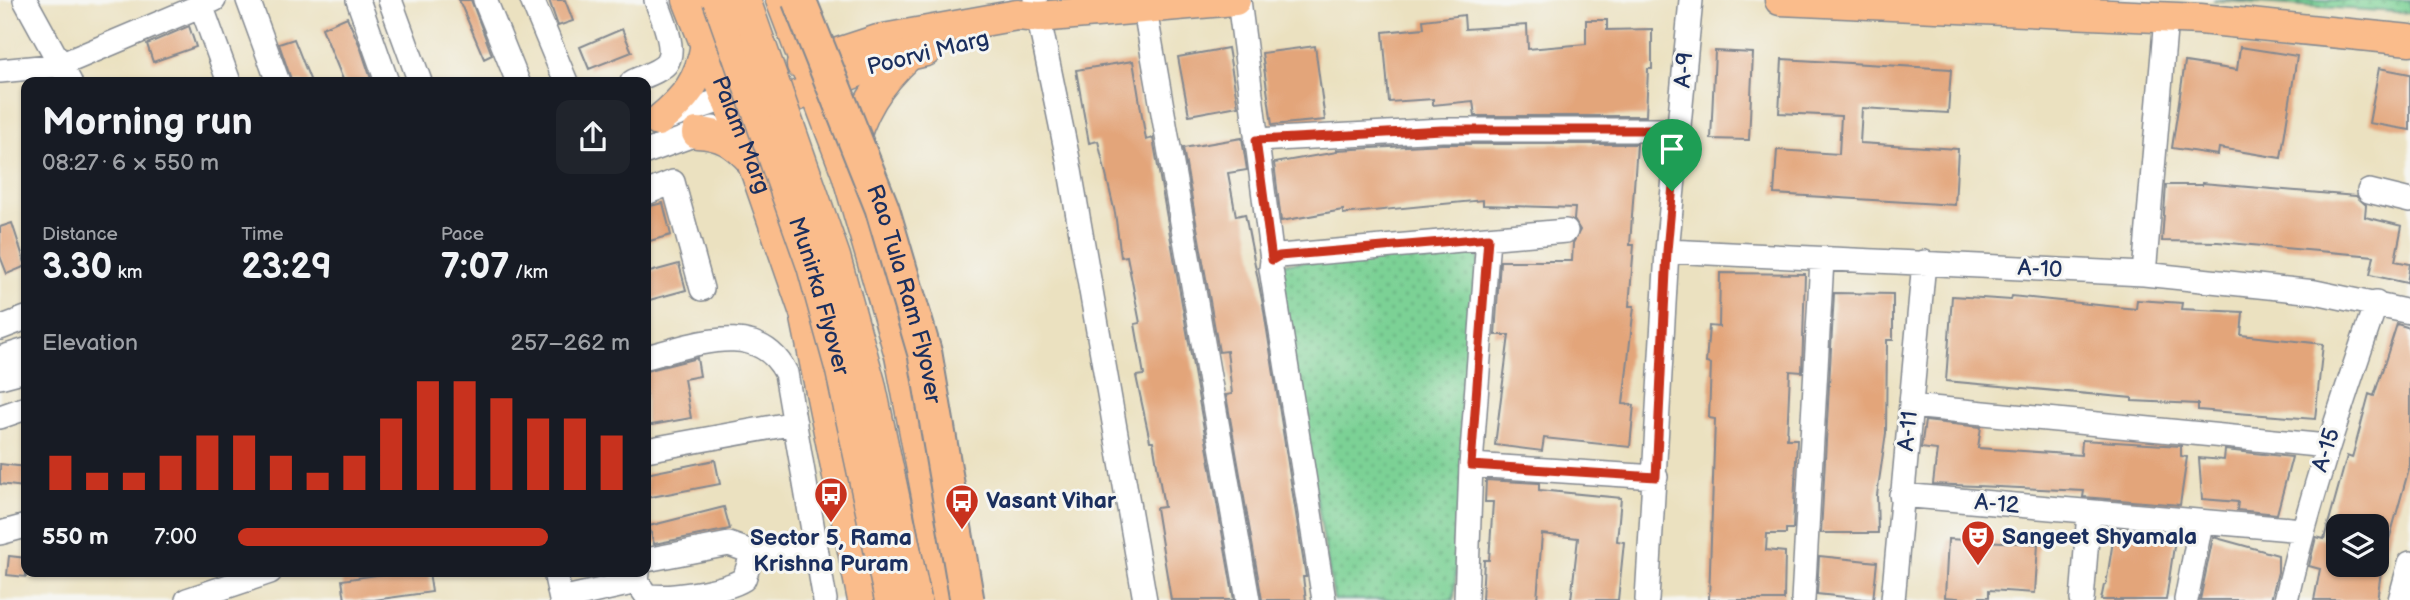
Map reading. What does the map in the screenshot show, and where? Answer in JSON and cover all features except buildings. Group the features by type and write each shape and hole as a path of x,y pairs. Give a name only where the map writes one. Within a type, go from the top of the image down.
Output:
{"highway":[{"name":"Rao Tula Ram Flyover","path":"799,0 882,208 925,354 967,600"}],"main road":[{"name":"Palam Marg","path":"688,0 751,160 805,313 863,600"},
{"name":"Munirka Flyover","path":"718,0 812,266 841,371 890,600"},
{"name":"Munirka Flyover","path":"745,0 835,257 870,383 916,600"},
{"path":"781,0 812,75 847,174 900,355 947,600"},
{"name":"Poorvi Marg","path":"812,75 878,40 1017,15 1037,8 1095,6 1145,10 1237,0"},
{"path":"1780,0 2166,18 2198,9 2410,40"},
{"name":"Poorvi Marg","path":"812,75 1019,31 1037,8"},
{"path":"652,124 684,100 697,77 706,44"},
{"path":"847,174 862,116 876,91 909,55"},
{"path":"731,109 812,75"},
{"path":"697,133 718,134 731,141 751,160"},
{"path":"786,258 788,234 797,223 812,216 847,216 864,233"}],"street":[{"path":"25,0 65,74"},
{"path":"248,0 276,77"},
{"path":"358,0 385,77"},
{"path":"390,0 418,77"},
{"path":"485,0 516,77"},
{"path":"532,0 564,77"},
{"path":"642,77 665,65 668,59 668,37 656,0"},
{"path":"1237,0 1272,260 1271,269 1324,600"},
{"name":"A-9","path":"1647,600 1667,251 1690,0"},
{"path":"0,71 65,74 207,3 228,77"},
{"path":"1037,8 1068,159 1145,600"},
{"path":"1145,10 1248,600"},
{"path":"2144,274 2166,18"},
{"path":"652,124 731,109"},
{"path":"651,150 697,133 731,109"},
{"path":"1256,140 1442,130 1678,130"},
{"path":"651,191 673,182 702,289"},
{"path":"2369,191 2410,201"},
{"path":"1272,260 1279,256 1566,231"},
{"path":"1466,600 1471,465 1488,238"},
{"name":"A-10","path":"1667,251 2144,274 2315,292 2410,312"},
{"path":"1803,600 1822,260"},
{"name":"A-11","path":"1893,600 1924,262"},
{"name":"A-15","path":"2286,600 2302,530 2327,446 2376,303"},
{"path":"0,328 21,320"},
{"path":"651,356 728,338 764,347 776,356 786,373 825,600"},
{"path":"0,358 21,352"},
{"path":"0,377 21,371"},
{"path":"1911,406 2327,446"},
{"path":"0,417 21,410"},
{"path":"651,449 795,422"},
{"path":"1471,465 1656,477"},
{"name":"A-12","path":"1901,495 2302,530"},
{"path":"2082,600 2089,513"},
{"path":"2186,600 2201,523"},
{"path":"0,533 21,527"},
{"path":"751,558 816,543"},
{"path":"651,558 729,544 746,550 751,558"},
{"path":"556,577 561,600 637,577 646,595 659,599 731,587 744,579 751,558"},
{"path":"2400,600 2410,563"},
{"path":"200,598 257,577"}],"green space":[{"path":"2213,0 2410,0 2410,13"},
{"path":"1480,246 1454,600 1334,600 1276,264"}],"place":[{"name":"Sector 5, Rama Krishna Puram","path":"831,524"},
{"name":"Vasant Vihar","path":"962,531"},
{"name":"Sangeet Shyamala","path":"1978,567"}],"route":[{"path":"1442,130 1678,130 1672,191 1656,477 1471,465 1488,238 1279,256 1272,260 1256,140 1442,130"}]}
